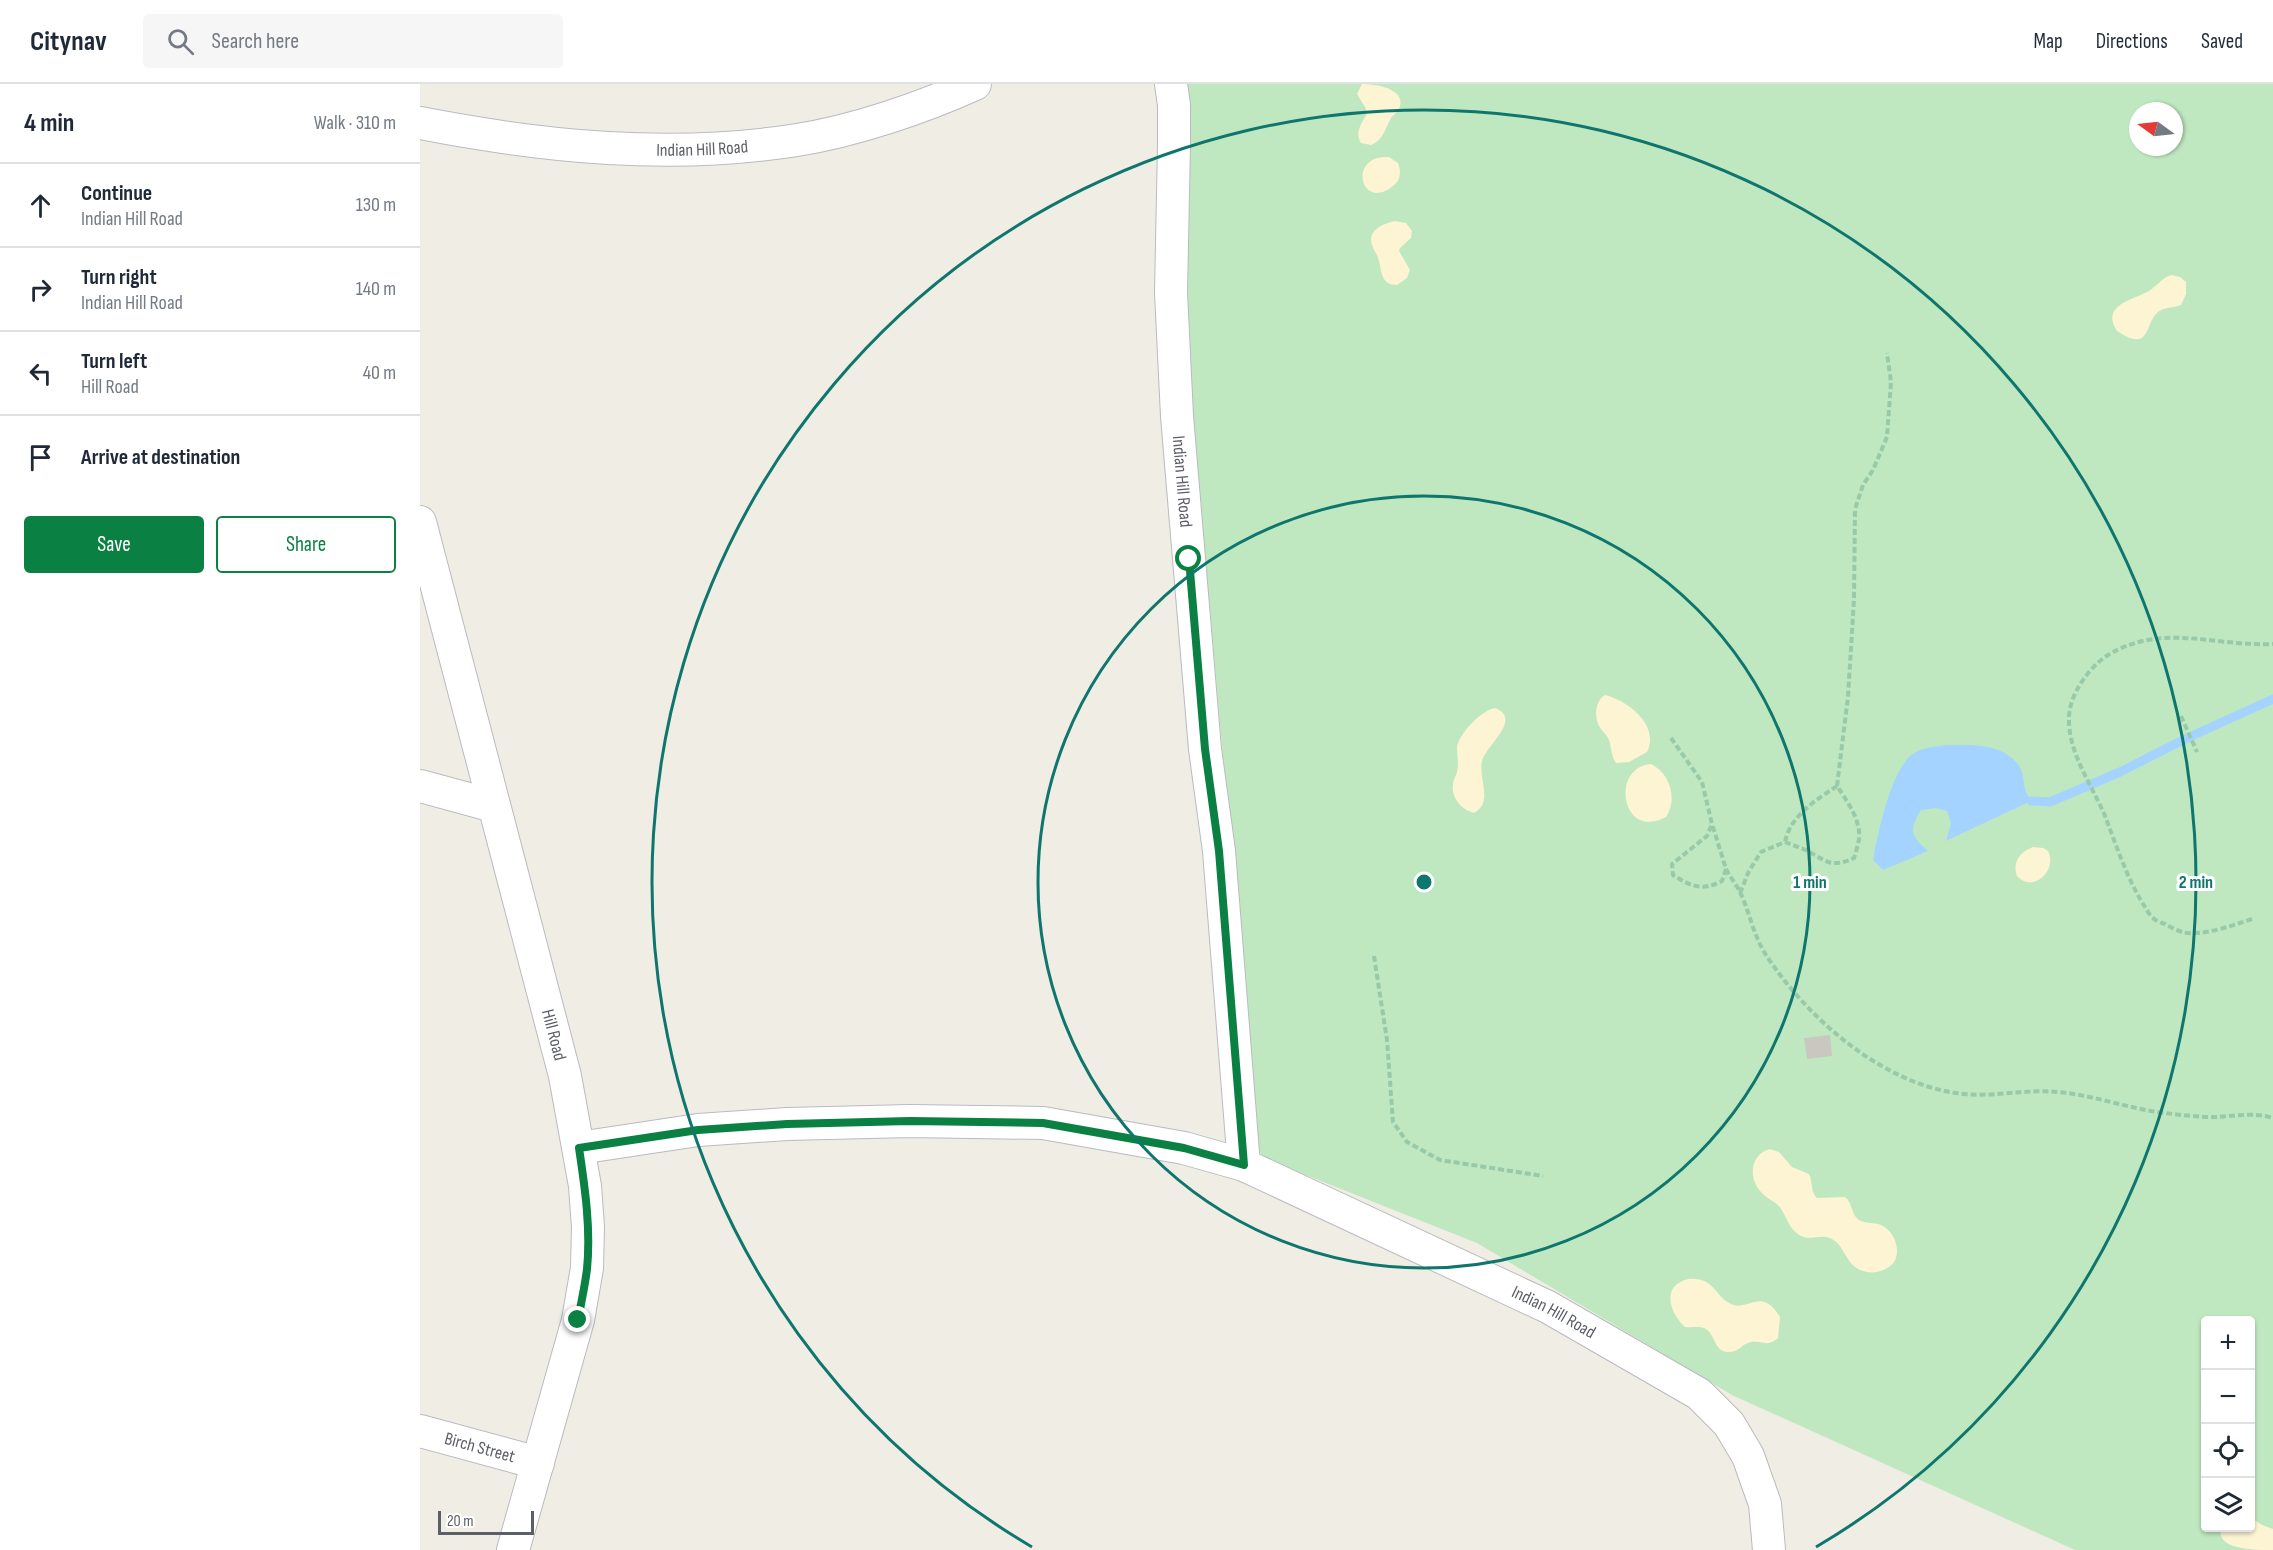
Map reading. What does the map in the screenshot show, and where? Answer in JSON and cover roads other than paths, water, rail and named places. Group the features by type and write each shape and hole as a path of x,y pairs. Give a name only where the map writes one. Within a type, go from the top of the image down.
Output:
{"street":[{"name":"Indian Hill Road","path":"420,123 597,148 662,150 737,146 798,140 884,119 975,84"},
{"name":"Indian Hill Road","path":"1171,84 1174,105 1171,294 1176,417 1205,749 1219,851 1244,1165"},
{"name":"Hill Road","path":"420,522 565,1076 585,1186 588,1227 587,1268 578,1320 513,1550"},
{"path":"420,786 494,807"},
{"name":"Indian Hill Road","path":"579,1148 698,1130 787,1124 910,1121 1032,1123 1184,1148 1244,1165 1548,1307 1699,1394 1729,1424 1748,1456 1765,1504 1769,1550"},
{"name":"Birch Street","path":"420,1431 538,1463"}],"water":[{"path":"1945,745 1985,746 2012,758 2021,769 2025,790 2031,801 1946,841 1951,823 1947,811 1936,808 1921,810 1914,823 1913,833 1928,851 1883,870 1873,860 1886,805 1896,776 1914,753 1926,748"}],"waterway":[{"path":"2031,801 2050,802 2120,772 2273,699"}]}
